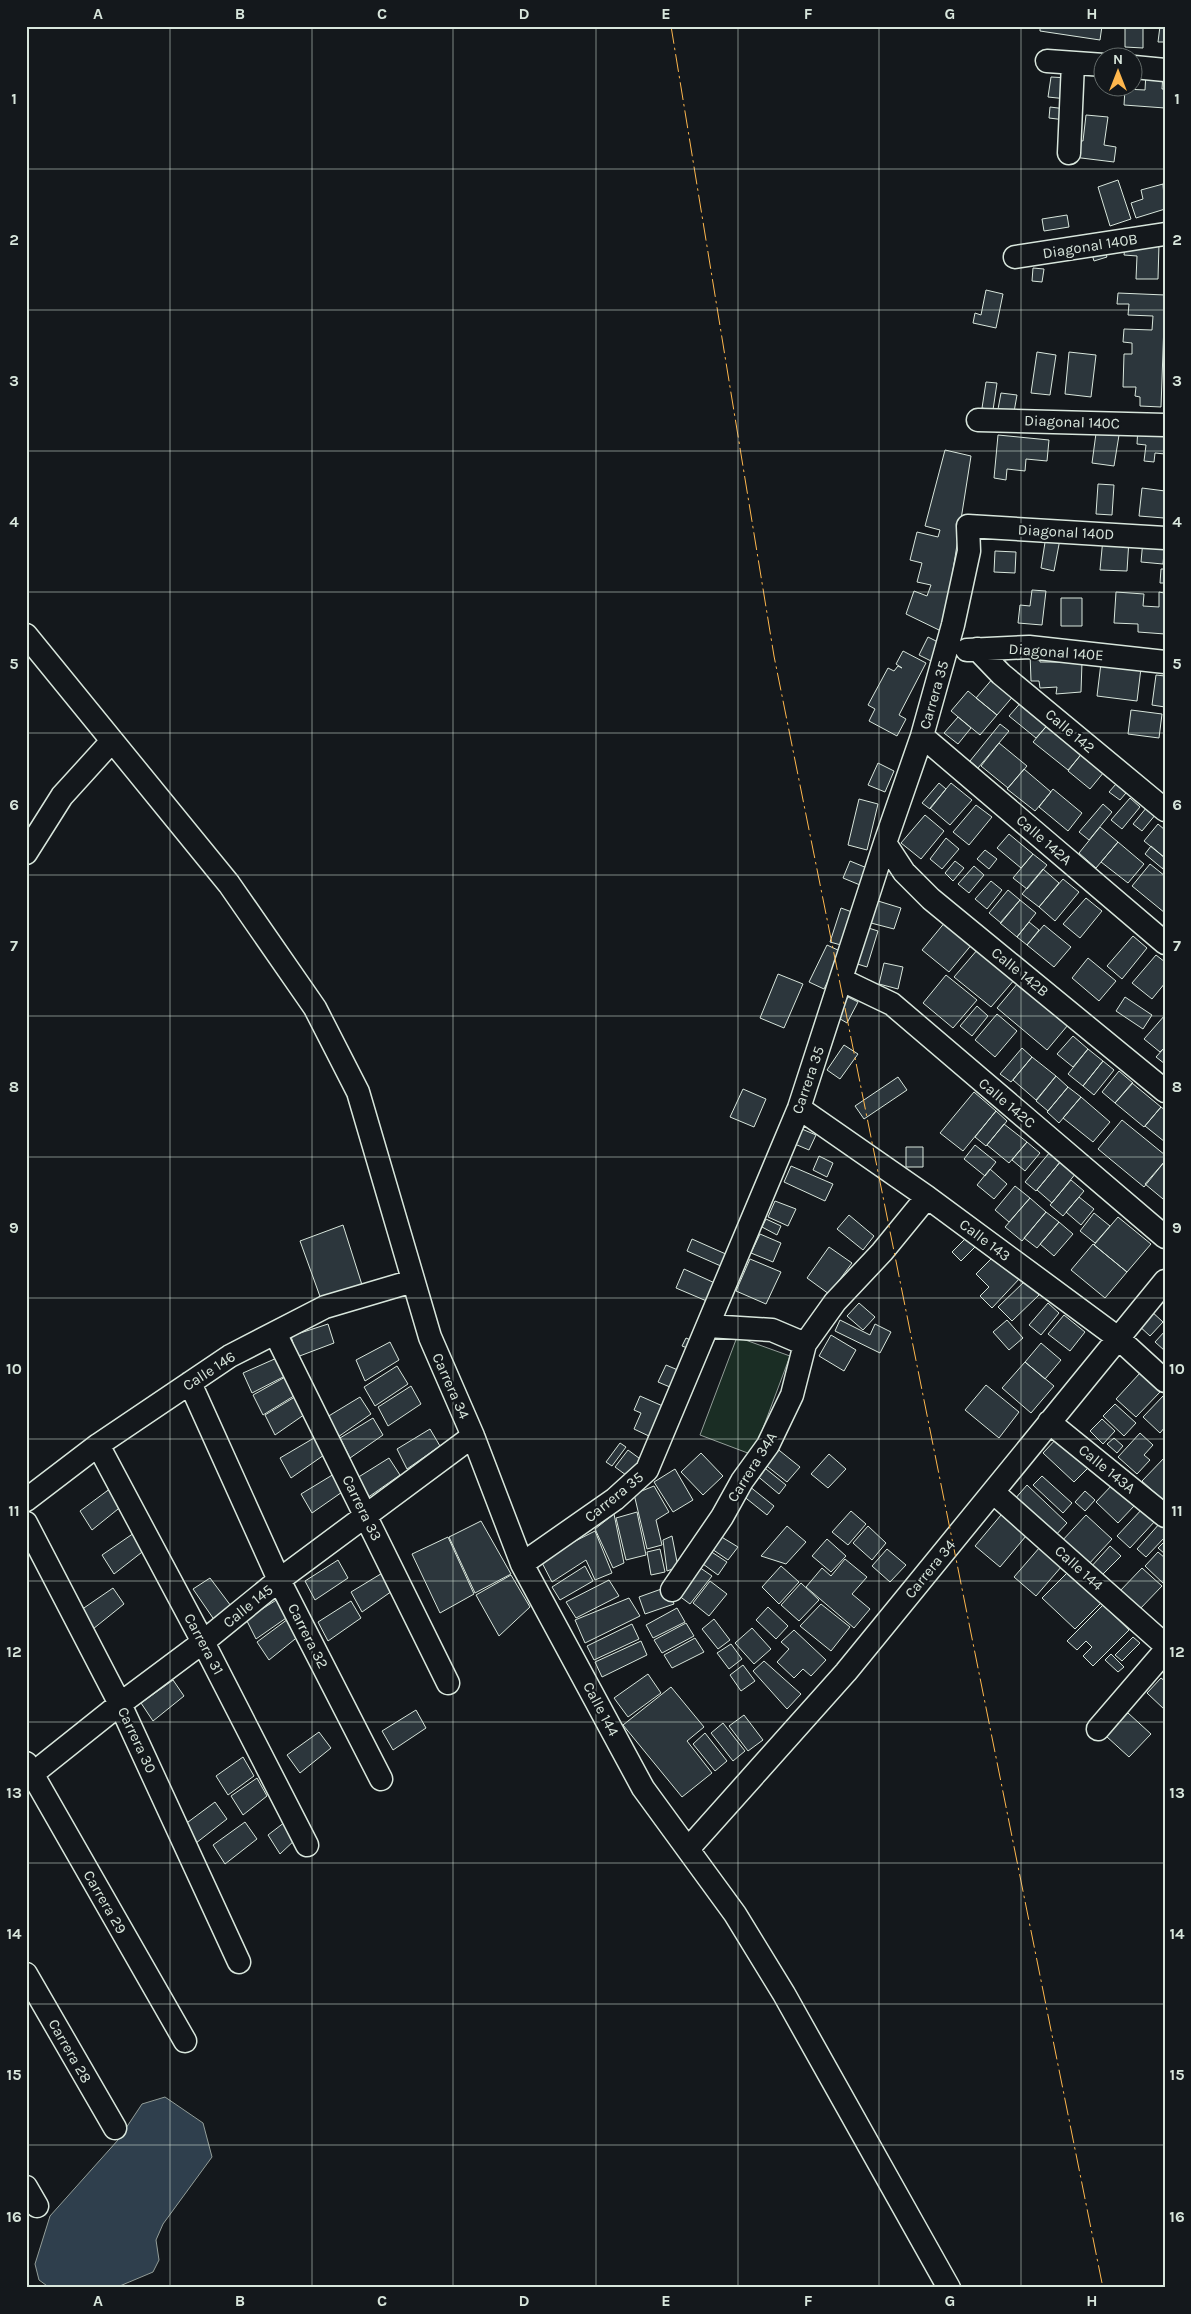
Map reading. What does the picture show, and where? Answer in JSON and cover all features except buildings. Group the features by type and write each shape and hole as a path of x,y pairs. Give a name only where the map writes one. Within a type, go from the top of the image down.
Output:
{"street":[{"path":"1047,61 1094,64"},
{"path":"1068,152 1073,63"},
{"path":"1144,68 1165,70"},
{"name":"Diagonal 140B","path":"1015,257 1165,234"},
{"path":"1165,414 1165,425"},
{"name":"Diagonal 140C","path":"978,420 1165,425"},
{"name":"Diagonal 140D","path":"968,526 1165,538"},
{"name":"Carrera 35","path":"522,1564 615,1499 647,1470 708,1326 740,1243 799,1108 885,843 922,736 946,651 969,551 968,526"},
{"name":"Carrera 34","path":"26,634 229,884 315,1008 358,1092 430,1337 473,1436 522,1564"},
{"name":"Diagonal 140E","path":"946,651 1029,647 1165,662"},
{"name":"Calle 142","path":"977,649 1002,674 1165,810"},
{"name":"Calle 142A","path":"922,736 1165,944"},
{"path":"26,853 62,796 112,741"},
{"name":"Calle 142B","path":"885,843 904,872 931,899 1165,1091"},
{"name":"Calle 142C","path":"842,980 892,1004 1165,1237"},
{"name":"Calle 143","path":"799,1108 927,1197 1118,1338 1165,1381"},
{"name":"Carrera 34A","path":"672,1590 722,1517 742,1481 768,1445 792,1396 805,1344 835,1302 882,1252 927,1197"},
{"name":"Calle 146","path":"26,1500 98,1445 230,1356 325,1307 413,1281"},
{"name":"Carrera 34","path":"688,1849 846,1672 1165,1281"},
{"path":"708,1326 772,1330 805,1344"},
{"name":"Carrera 33","path":"275,1333 448,1683"},
{"name":"Carrera 32","path":"190,1383 279,1580 381,1779"},
{"name":"Calle 143A","path":"1049,1422 1165,1516"},
{"name":"Calle 145","path":"28,1772 203,1642 279,1580 473,1436"},
{"name":"Carrera 31","path":"98,1445 203,1642 307,1845"},
{"name":"Calle 144","path":"993,1492 1165,1645"},
{"name":"Carrera 30","path":"26,1523 120,1704 240,1962"},
{"name":"Calle 144","path":"522,1564 643,1788 735,1914 784,1994 949,2288"},
{"path":"1098,1729 1165,1651"},
{"name":"Carrera 29","path":"28,1772 185,2041"},
{"name":"Carrera 28","path":"26,1974 115,2128"}],"green space":[{"path":"737,1337 790,1356 753,1455 700,1435"}],"water":[{"path":"165,2097 203,2123 212,2157 163,2224 156,2240 159,2260 153,2272 115,2288 50,2288 39,2280 35,2264 50,2216 118,2140 142,2104"}],"power":[{"path":"671,26 774,656 1103,2288"}]}
